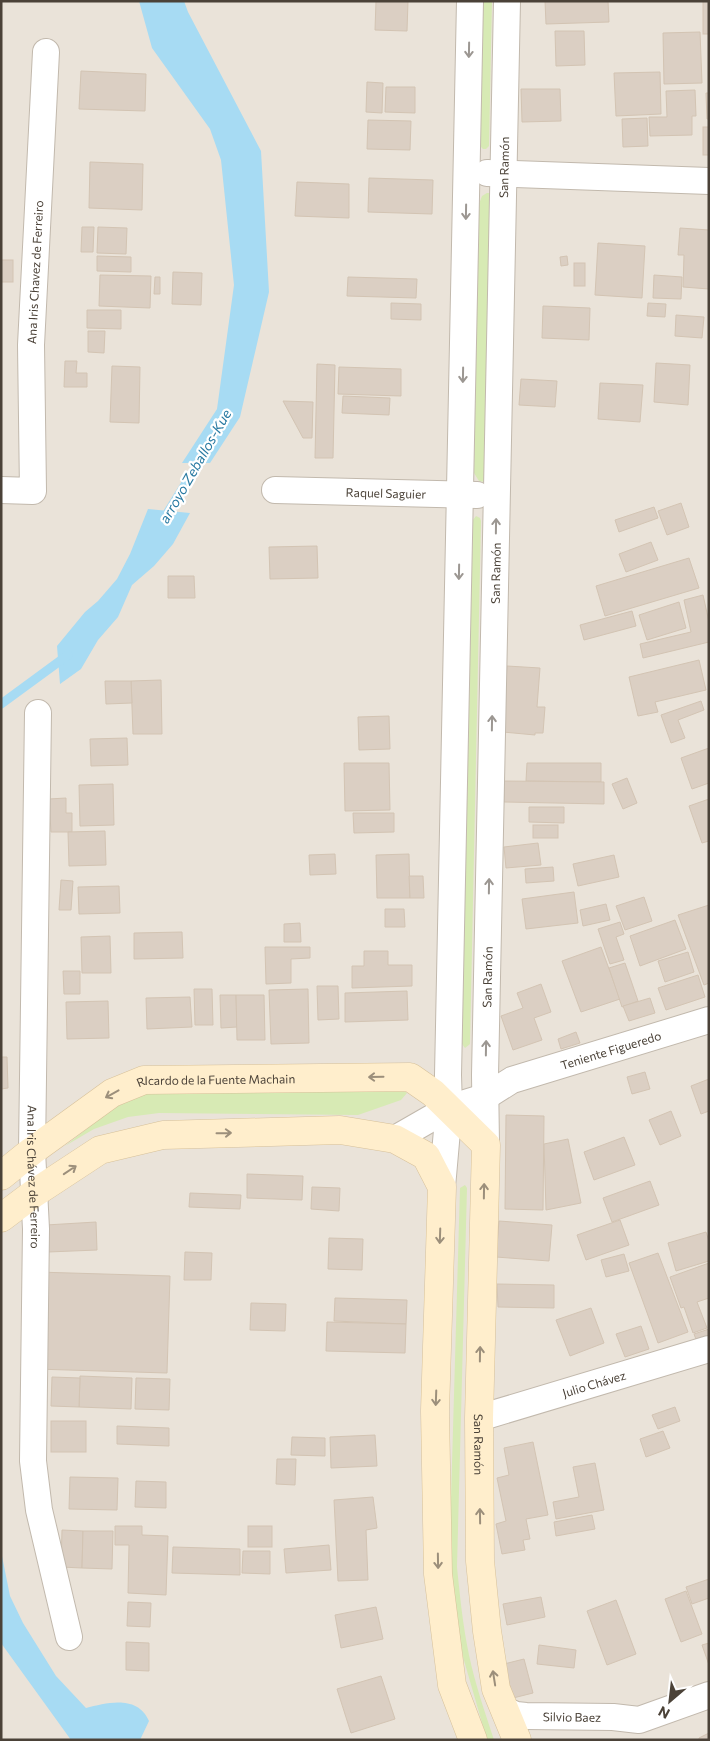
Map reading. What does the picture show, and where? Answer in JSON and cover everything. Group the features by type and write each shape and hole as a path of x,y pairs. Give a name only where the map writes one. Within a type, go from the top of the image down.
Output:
{"street":[{"path":"470,1 448,1075 449,1108 442,1187 435,1411 438,1574 452,1685 473,1740"},
{"name":"San Ramón","path":"507,1 485,1086 486,1145 478,1418 481,1571 487,1631 496,1689 517,1740"},
{"name":"Ana Iris Chavez de Ferreiro","path":"1,490 33,491 30,345 46,52"},
{"path":"466,172 709,181"},
{"name":"Raquel Saguier","path":"275,490 497,495"},
{"name":"Ana Iris Chávez de Ferreiro","path":"38,712 32,1151 36,1229 33,1461 39,1510 69,1637"},
{"name":"Teniente Figueredo","path":"395,1139 485,1086 512,1080 709,1020"},
{"name":"Teniente Figueredo","path":"410,1077 448,1075 485,1086"},
{"path":"410,1077 433,1093 486,1145"},
{"name":"RIcardo de la Fuente Machain","path":"1,1176 112,1093 144,1080 410,1077"},
{"path":"1,1218 33,1194 100,1150 163,1135 340,1130 395,1139 426,1156 442,1187"},
{"name":"Julio Chávez","path":"478,1418 709,1349"},
{"name":"Silvio Baez","path":"618,1740 639,1720 709,1695"},
{"name":"Silvio Baez","path":"505,1710 526,1716 613,1717 639,1720"}],"shaded area":[{"path":"1,1 709,1 709,1740 1,1740"}],"green space":[{"path":"483,1 492,1 489,146 486,149 480,146"},
{"path":"487,193 493,193 485,482 479,481 474,473 479,204 482,196"},
{"path":"476,516 481,521 470,1044 465,1048 462,1044 473,520"},
{"path":"404,1091 407,1093 401,1100 358,1115 159,1113 128,1117 94,1129 65,1146 127,1097 140,1093"},
{"path":"465,1185 467,1188 457,1567 469,1655 494,1740 487,1740 463,1657 449,1567 460,1188"}],"water":[{"path":"139,1 184,1 261,151 269,292 240,417 210,463 182,463 217,409 234,285 221,160 210,129 152,48"},
{"path":"148,509 190,513 173,544 154,566 132,585 118,617 98,640 81,669 60,684 57,646 85,612 98,601 117,579 130,554"},
{"path":"1,1551 10,1596 23,1623 56,1676 86,1708 122,1702 138,1707 149,1721 140,1740 71,1740 1,1643"}],"building":[{"path":"376,1 408,1 407,31 375,30"},
{"path":"545,1 608,1 609,22 546,24"},
{"path":"703,1 709,1 709,34 703,34"},
{"path":"555,31 584,31 585,65 556,66"},
{"path":"700,32 702,83 664,84 663,33"},
{"path":"81,71 146,74 145,111 79,109"},
{"path":"660,72 661,114 616,116 614,73"},
{"path":"367,82 383,83 382,113 366,112"},
{"path":"386,87 415,87 415,113 385,112"},
{"path":"521,89 560,89 561,121 522,122"},
{"path":"695,90 696,116 692,116 692,135 650,136 649,117 667,117 666,91"},
{"path":"706,93 709,93 709,119 707,119"},
{"path":"647,118 648,146 623,147 622,119"},
{"path":"368,120 411,121 410,150 367,149"},
{"path":"703,127 709,127 709,155 703,155"},
{"path":"90,162 143,164 142,210 89,208"},
{"path":"369,178 433,180 432,214 368,212"},
{"path":"297,182 349,184 349,218 295,216"},
{"path":"82,227 94,227 93,252 81,252"},
{"path":"98,227 127,228 126,254 97,253"},
{"path":"680,228 709,230 709,289 683,287 684,255 678,255"},
{"path":"598,243 645,246 642,298 595,295"},
{"path":"97,256 131,257 131,272 97,271"},
{"path":"567,256 568,265 561,266 560,257"},
{"path":"1,260 13,260 13,282 1,282"},
{"path":"574,263 585,263 585,286 574,286"},
{"path":"173,272 202,273 201,305 172,304"},
{"path":"100,275 151,276 150,308 99,306"},
{"path":"654,275 682,277 681,299 653,298"},
{"path":"155,277 160,277 160,294 154,294"},
{"path":"348,277 417,279 416,298 347,296"},
{"path":"391,303 421,304 421,320 391,319"},
{"path":"648,303 666,304 665,317 647,316"},
{"path":"543,306 590,308 589,340 542,338"},
{"path":"87,310 121,310 121,329 87,328"},
{"path":"676,315 704,317 702,338 675,336"},
{"path":"88,331 105,331 104,353 88,352"},
{"path":"65,361 77,361 76,373 87,373 87,387 64,387"},
{"path":"656,363 690,365 688,405 654,402"},
{"path":"317,364 335,365 333,458 315,458"},
{"path":"112,366 140,367 139,423 110,422"},
{"path":"339,367 401,369 401,396 338,394"},
{"path":"521,379 557,381 555,407 519,405"},
{"path":"600,383 643,385 640,422 598,419"},
{"path":"343,396 390,398 389,415 342,413"},
{"path":"283,401 313,402 312,438 303,438"},
{"path":"681,503 689,527 667,535 658,511"},
{"path":"654,507 658,518 619,532 615,520"},
{"path":"651,542 658,560 626,572 619,554"},
{"path":"317,546 318,578 270,579 269,547"},
{"path":"689,558 699,588 605,616 596,586"},
{"path":"168,576 194,576 195,598 168,598"},
{"path":"703,595 709,622 709,642 643,658 640,644 691,632 684,600"},
{"path":"679,602 686,628 647,640 639,615"},
{"path":"632,611 636,626 584,640 580,625"},
{"path":"699,660 706,690 655,702 658,712 638,716 629,677"},
{"path":"507,666 540,668 537,707 545,707 543,733 535,733 535,735 503,732"},
{"path":"161,680 162,734 133,734 131,681"},
{"path":"105,681 131,681 132,703 106,704"},
{"path":"701,701 704,710 678,720 685,738 671,743 661,715"},
{"path":"389,716 390,749 359,750 358,717"},
{"path":"127,738 128,765 91,766 90,739"},
{"path":"709,748 709,783 692,789 681,758"},
{"path":"344,763 389,763 390,810 345,811"},
{"path":"527,763 601,763 601,782 526,781"},
{"path":"627,778 637,803 623,809 612,784"},
{"path":"504,781 604,782 604,804 504,802"},
{"path":"113,784 114,825 80,826 79,785"},
{"path":"66,798 66,813 72,813 72,832 51,832 49,799"},
{"path":"709,799 709,841 702,843 689,806"},
{"path":"529,807 564,807 564,823 529,822"},
{"path":"353,813 394,813 394,832 354,833"},
{"path":"533,825 558,825 558,838 533,838"},
{"path":"105,831 106,865 69,866 68,832"},
{"path":"538,843 541,865 506,868 504,847"},
{"path":"335,854 336,874 310,875 309,855"},
{"path":"409,854 410,898 377,898 376,855"},
{"path":"614,855 619,877 578,886 573,864"},
{"path":"553,867 554,881 526,883 525,869"},
{"path":"409,876 423,876 424,898 410,898"},
{"path":"61,880 73,881 71,910 59,910"},
{"path":"119,886 120,913 79,914 78,887"},
{"path":"574,892 578,923 526,929 522,899"},
{"path":"644,897 652,921 625,930 616,906"},
{"path":"606,904 610,920 583,926 580,910"},
{"path":"709,905 709,983 704,985 678,915"},
{"path":"385,909 404,909 405,927 385,927"},
{"path":"675,920 686,949 640,966 630,936"},
{"path":"620,922 624,934 616,937 624,960 610,964 598,929"},
{"path":"300,923 301,942 284,942 284,924"},
{"path":"182,932 183,958 134,959 134,933"},
{"path":"110,936 111,973 82,973 81,937"},
{"path":"265,947 310,947 310,958 291,959 291,983 266,984"},
{"path":"601,947 620,999 581,1012 562,961"},
{"path":"364,951 388,951 388,965 412,965 412,986 352,988 352,966 364,966"},
{"path":"688,952 694,972 665,982 658,961"},
{"path":"625,963 638,1001 622,1007 609,968"},
{"path":"63,971 80,971 80,994 64,994"},
{"path":"698,975 705,997 666,1010 658,988"},
{"path":"541,984 551,1012 534,1018 542,1040 513,1050 501,1016 523,1008 517,993"},
{"path":"317,986 338,986 339,1019 318,1020"},
{"path":"194,989 212,989 213,1025 195,1025"},
{"path":"308,989 309,1043 271,1044 269,990"},
{"path":"407,991 408,1020 345,1022 345,993"},
{"path":"220,995 236,995 237,1027 221,1028"},
{"path":"236,995 264,995 265,1040 237,1040"},
{"path":"190,997 192,1027 147,1029 146,998"},
{"path":"650,998 655,1013 629,1021 623,1006"},
{"path":"108,1001 109,1038 67,1039 66,1002"},
{"path":"576,1032 580,1043 561,1049 558,1039"},
{"path":"1,1057 7,1057 8,1088 1,1089"},
{"path":"645,1072 650,1089 632,1094 627,1077"},
{"path":"709,1079 709,1111 701,1114 691,1086"},
{"path":"671,1111 681,1136 660,1145 649,1120"},
{"path":"506,1115 544,1116 543,1210 505,1209"},
{"path":"624,1137 635,1165 594,1180 584,1152"},
{"path":"568,1139 581,1203 546,1210 544,1144"},
{"path":"247,1174 303,1176 302,1200 247,1198"},
{"path":"650,1181 659,1205 612,1222 603,1198"},
{"path":"312,1187 340,1188 339,1211 311,1209"},
{"path":"190,1193 241,1195 240,1209 189,1207"},
{"path":"620,1220 629,1245 586,1260 577,1235"},
{"path":"499,1221 552,1225 549,1261 496,1257"},
{"path":"96,1222 97,1250 48,1252 46,1225"},
{"path":"706,1232 709,1241 709,1261 676,1271 668,1243"},
{"path":"329,1238 363,1239 362,1270 328,1269"},
{"path":"185,1252 212,1253 211,1280 184,1280"},
{"path":"658,1253 688,1332 658,1343 629,1263"},
{"path":"624,1254 629,1271 606,1277 601,1260"},
{"path":"709,1263 709,1298 697,1302 707,1328 693,1333 684,1307 681,1308 670,1277"},
{"path":"37,1272 170,1276 167,1373 35,1369"},
{"path":"497,1284 554,1285 554,1308 498,1307"},
{"path":"335,1298 407,1300 406,1324 334,1321"},
{"path":"251,1303 286,1304 285,1331 250,1330"},
{"path":"591,1308 604,1343 570,1356 556,1320"},
{"path":"327,1322 406,1324 405,1353 326,1351"},
{"path":"641,1326 649,1349 625,1357 616,1334"},
{"path":"709,1329 709,1338 697,1342 694,1334"},
{"path":"80,1376 132,1378 131,1409 79,1407"},
{"path":"52,1377 80,1378 79,1407 51,1406"},
{"path":"136,1378 170,1379 169,1410 135,1409"},
{"path":"675,1407 680,1421 658,1429 652,1415"},
{"path":"51,1421 86,1421 86,1452 51,1452"},
{"path":"117,1426 169,1428 169,1446 117,1444"},
{"path":"663,1431 670,1448 646,1457 640,1439"},
{"path":"375,1435 377,1466 331,1468 330,1437"},
{"path":"292,1437 325,1438 325,1456 291,1455"},
{"path":"533,1442 548,1515 526,1519 530,1539 523,1540 525,1550 502,1554 496,1524 506,1521 497,1478 509,1475 504,1448"},
{"path":"277,1459 296,1459 295,1485 276,1484"},
{"path":"595,1463 604,1510 556,1519 553,1502 579,1497 573,1467"},
{"path":"70,1477 118,1478 117,1510 69,1509"},
{"path":"136,1481 166,1482 166,1508 135,1507"},
{"path":"373,1497 377,1528 366,1530 368,1580 338,1581 334,1500"},
{"path":"592,1515 595,1529 556,1536 554,1522"},
{"path":"115,1526 142,1526 142,1535 168,1536 166,1595 128,1593 129,1545 115,1545"},
{"path":"248,1526 272,1526 272,1547 248,1547"},
{"path":"62,1530 83,1531 82,1568 61,1567"},
{"path":"83,1531 113,1531 112,1569 82,1568"},
{"path":"329,1545 331,1570 286,1573 284,1549"},
{"path":"173,1547 240,1549 240,1575 172,1573"},
{"path":"243,1551 270,1551 270,1574 242,1573"},
{"path":"709,1579 709,1598 692,1604 686,1587"},
{"path":"686,1591 702,1634 681,1642 665,1599"},
{"path":"541,1597 545,1617 507,1625 503,1604"},
{"path":"616,1600 636,1654 607,1665 587,1611"},
{"path":"128,1602 151,1603 150,1627 127,1626"},
{"path":"376,1607 383,1639 341,1648 335,1615"},
{"path":"126,1642 149,1643 149,1671 126,1670"},
{"path":"709,1643 709,1665 702,1645"},
{"path":"539,1645 576,1650 574,1668 537,1664"},
{"path":"524,1659 533,1693 513,1698 504,1664"},
{"path":"381,1676 395,1719 351,1733 337,1689"},
{"path":"709,1733 709,1740 699,1740 699,1738"}],"waterway":[{"name":"arroyo Zeballos-Kue","path":"163,520 204,454"},
{"name":"arroyo Zeballos-Kue","path":"1,704 68,655"}]}
